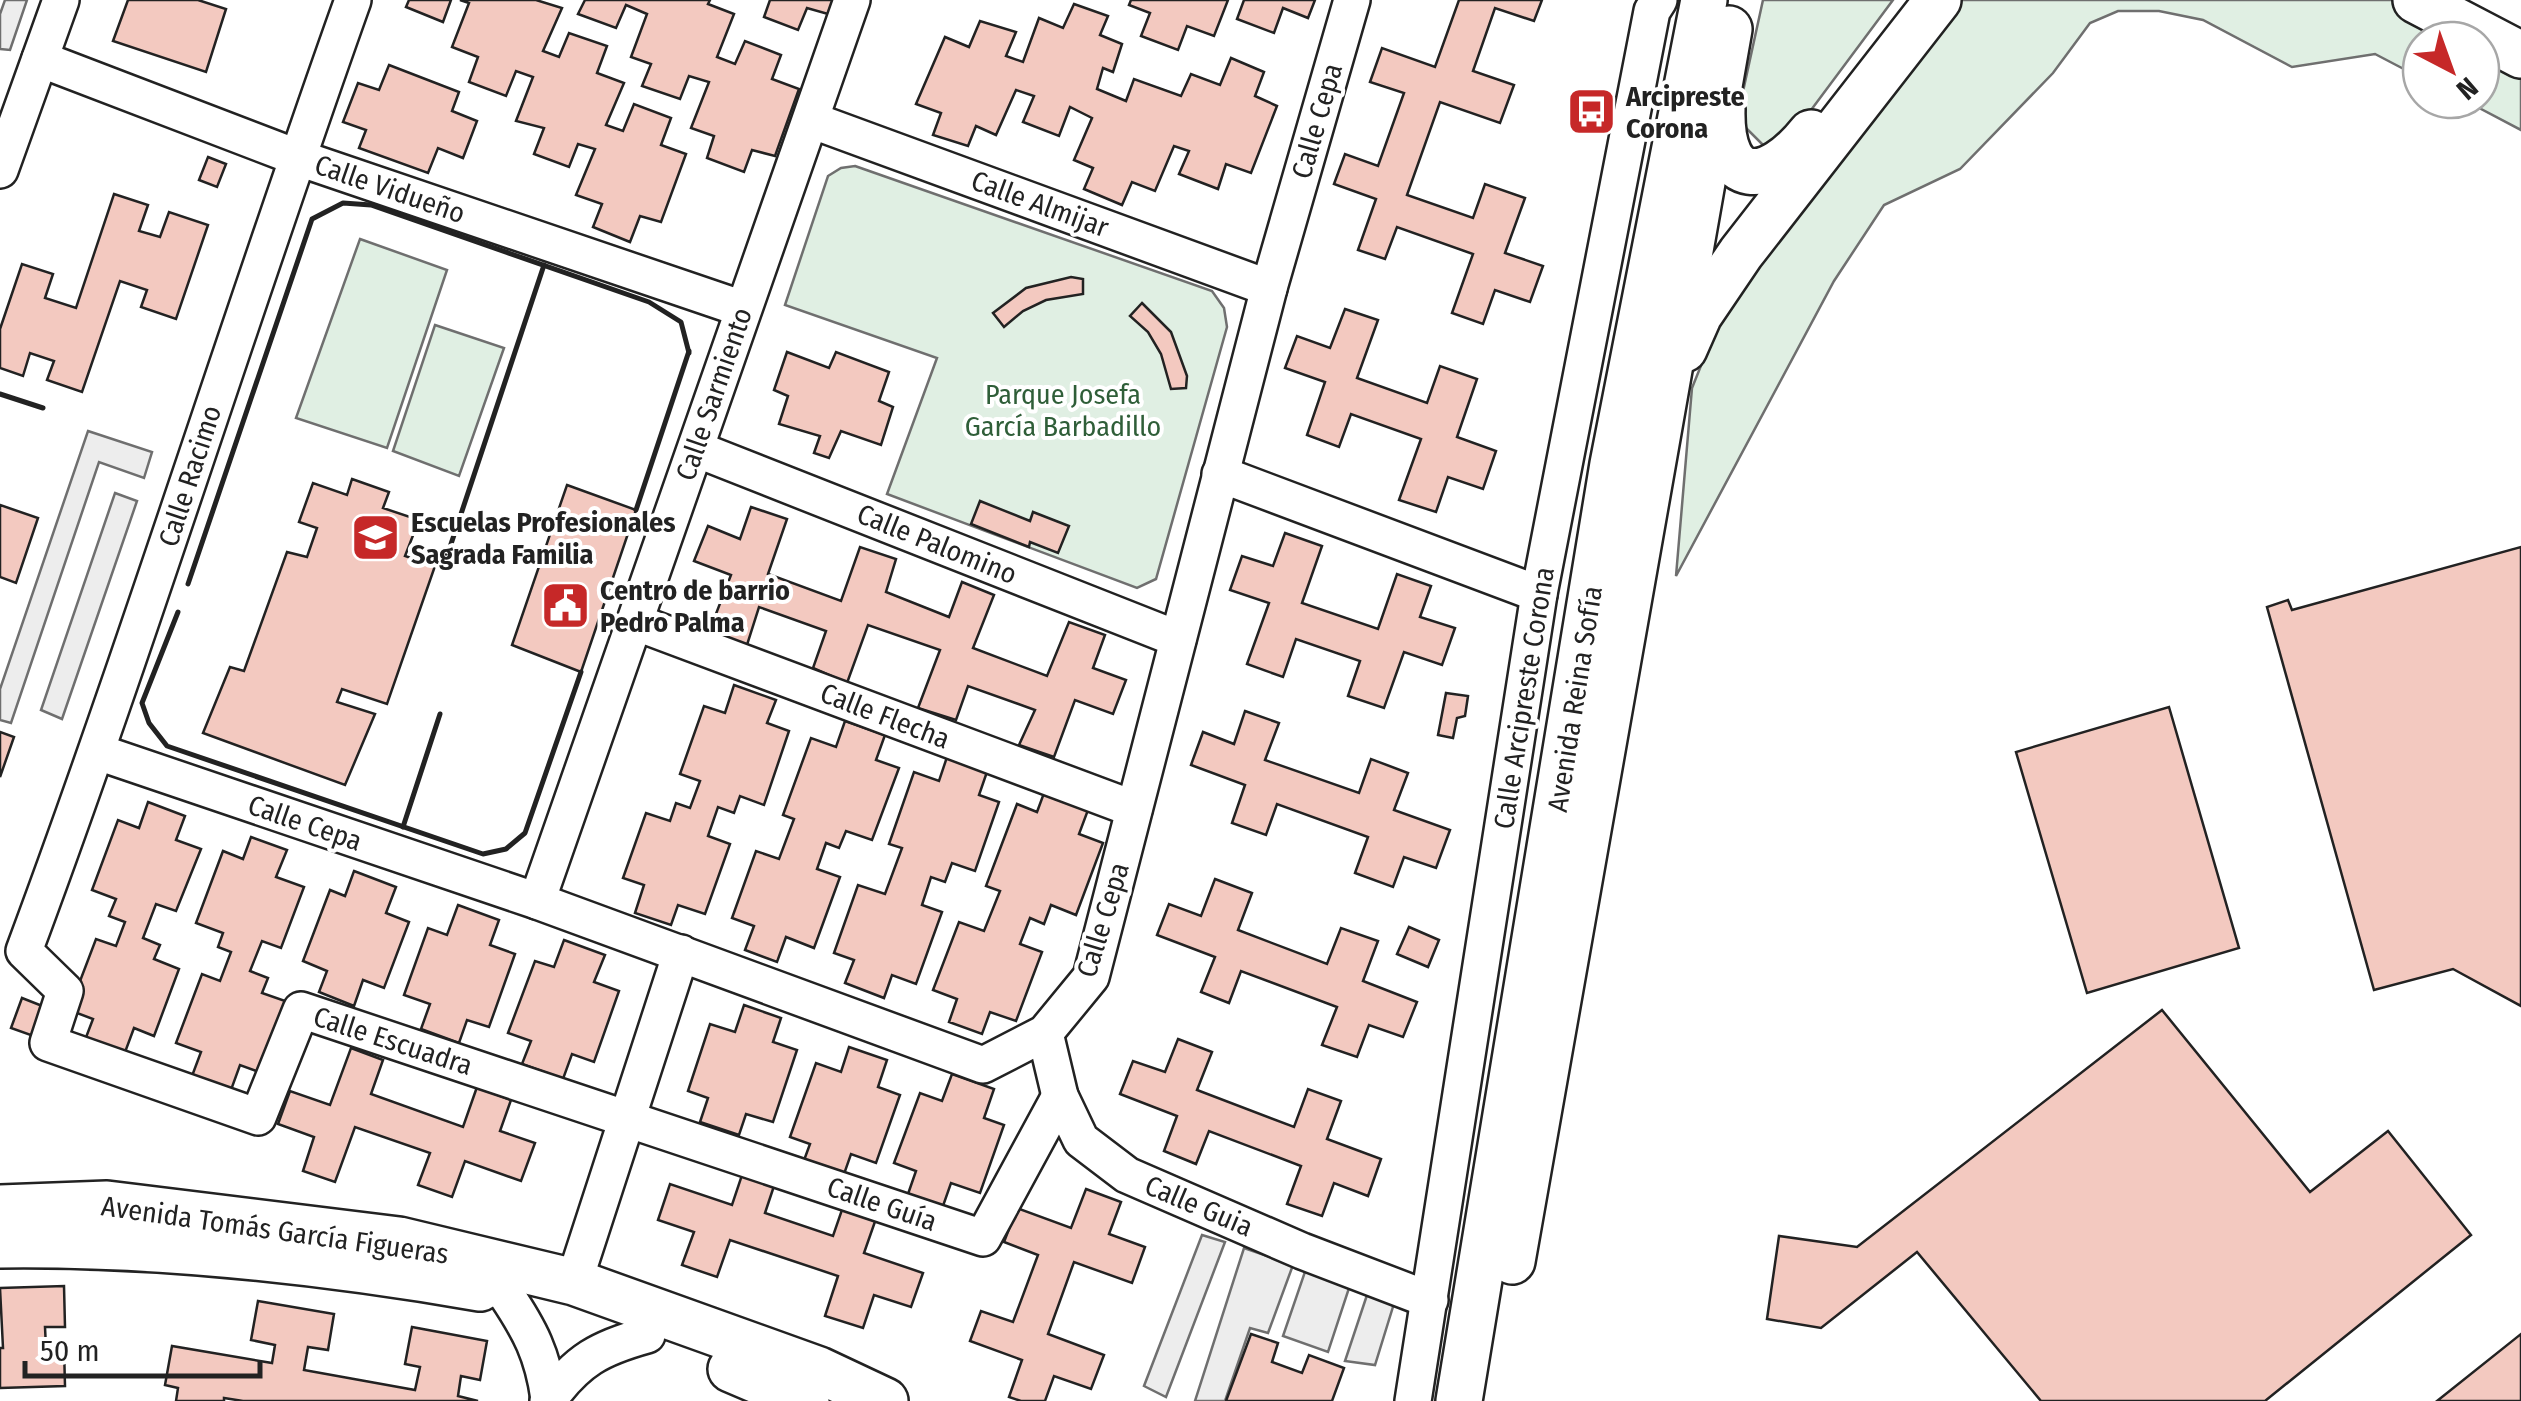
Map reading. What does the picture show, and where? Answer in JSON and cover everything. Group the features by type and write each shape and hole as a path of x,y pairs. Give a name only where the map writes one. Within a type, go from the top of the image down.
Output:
{"main road":[{"name":"Avenida Reina Sofía","path":"1458,1401 1613,464 1704,0"},
{"name":"Avenida Reina Sofía","path":"1489,1401 1734,0"},
{"path":"1722,62 1721,132 1727,156 1754,172 1774,170 1792,157 1917,0"},
{"path":"1668,387 1699,316 1742,252 1938,0"},
{"path":"2416,0 2521,56"},
{"name":"Avenida Tomás García Figueras","path":"0,1208 107,1204 399,1240 574,1282 818,1370 885,1401"},
{"name":"Avenida Tomás García Figueras","path":"0,1245 103,1244 398,1274 505,1293 560,1306 647,1335 806,1401"}],"street":[{"path":"0,170 61,0"},
{"name":"Calle Racimo","path":"24,951 98,752 296,157 353,0"},
{"name":"Calle Sarmiento","path":"536,901 852,0"},
{"name":"Calle Cepa","path":"98,752 536,901 983,1065 1045,1033 1091,977 1268,288 1352,0"},
{"name":"Calle Arcipreste Corona","path":"1413,1401 1539,594 1652,11 1659,0"},
{"name":"Calle Vidueño","path":"40,59 296,157 743,309"},
{"name":"Calle Almijar","path":"811,120 1268,288"},
{"name":"Calle Palomino","path":"696,449 1178,639"},
{"path":"1220,474 1539,594"},
{"name":"Calle Flecha","path":"635,622 1134,809"},
{"name":"Calle Escuadra","path":"24,951 65,991 48,1042 258,1117 301,1010 628,1118"},
{"path":"574,1282 681,954"},
{"name":"Calle Guia","path":"1045,1033 1060,1096 1081,1140 1127,1175 1302,1251 1430,1300"},
{"name":"Calle Guía","path":"628,1118 983,1238 1060,1096"},
{"path":"505,1293 527,1325 544,1362 548,1400"},
{"path":"548,1400 580,1362 610,1345 647,1335"}],"green space":[{"path":"1763,0 1893,0 1785,145 1769,151 1741,123 1742,96"},
{"path":"1952,0 2422,0 2459,20 2401,20 2401,68 2375,54 2292,67 2203,20 2159,11 2118,11 2090,23 2053,73 1960,169 1884,205 1834,281 1676,576 1692,388 1741,266"},
{"path":"2501,43 2521,54 2521,130 2501,119"},
{"name":"Parque Josefa García Barbadillo","path":"855,166 1212,291 1224,308 1227,327 1156,579 1137,588 887,494 937,358 785,305 828,176"},
{"path":"360,239 447,270 387,448 296,418"},
{"path":"435,325 504,348 459,476 393,451"}],"shaded area":[{"path":"5,0 27,0 10,50 0,49 0,14"},
{"path":"88,431 152,452 144,478 99,462 11,723 0,720 0,689"},
{"path":"115,493 137,501 62,719 41,710"},
{"path":"1202,1235 1225,1242 1166,1397 1144,1386"},
{"path":"1244,1248 1293,1265 1268,1333 1250,1328 1225,1401 1195,1401"},
{"path":"1308,1263 1352,1279 1328,1352 1283,1336"},
{"path":"1370,1286 1396,1297 1375,1365 1345,1361"}],"building":[{"path":"128,0 198,0 226,9 206,72 113,41"},
{"path":"409,0 451,0 443,22 406,7"},
{"path":"460,0 536,0 562,8 543,51 559,57 569,33 607,46 597,73 624,83 606,125 623,131 634,104 671,118 661,145 686,154 661,222 640,216 630,242 593,227 602,204 576,195 595,149 578,144 569,167 534,154 544,128 516,121 533,77 516,71 506,96 469,82 478,57 452,47 469,3"},
{"path":"585,0 710,0 708,4 734,14 717,57 735,64 745,41 781,55 772,79 799,89 775,156 752,150 744,172 707,158 714,136 691,128 709,82 689,76 680,99 642,86 651,64 631,57 647,14 626,5 616,28 578,14"},
{"path":"770,0 833,0 828,14 807,8 798,30 764,17"},
{"path":"1131,0 1228,0 1214,36 1187,26 1178,50 1141,36 1150,13 1129,5"},
{"path":"1244,0 1315,0 1308,18 1283,8 1274,33 1237,19"},
{"path":"1459,0 1542,0 1534,21 1495,8 1473,71 1514,85 1500,123 1440,102 1407,195 1473,218 1485,184 1525,198 1505,253 1543,266 1530,302 1495,290 1483,324 1452,313 1473,254 1397,227 1385,259 1358,250 1376,199 1334,184 1345,154 1378,166 1404,93 1370,82 1382,48 1435,67"},
{"path":"1074,4 1108,16 1100,35 1122,44 1113,72 1103,68 1097,89 1126,101 1134,79 1181,96 1191,74 1220,85 1231,58 1264,72 1255,96 1277,106 1251,173 1226,164 1218,189 1179,174 1189,151 1174,146 1155,191 1132,182 1122,205 1084,189 1093,168 1074,160 1092,118 1070,107 1059,136 1023,122 1034,96 1016,90 996,135 976,126 968,146 933,135 941,113 916,104 945,37 969,47 980,21 1016,32 1006,56 1023,62 1039,18 1063,28"},
{"path":"389,65 459,92 452,111 477,121 463,158 438,148 428,173 359,148 366,130 343,122 358,83 379,90"},
{"path":"208,157 226,164 217,187 199,180"},
{"path":"114,194 148,205 139,231 160,237 169,212 208,225 176,319 141,307 147,290 120,281 82,392 47,380 54,361 30,353 23,376 0,368 0,329 22,264 53,274 45,298 76,308"},
{"path":"1071,277 1083,279 1083,294 1046,300 1023,311 1004,327 993,313 1026,288"},
{"path":"1142,303 1171,332 1187,376 1186,388 1171,389 1161,354 1148,332 1130,316"},
{"path":"1345,309 1378,320 1357,378 1427,403 1440,366 1477,379 1457,437 1496,451 1483,489 1448,477 1436,512 1399,500 1421,439 1351,414 1339,447 1307,435 1325,382 1285,368 1297,336 1330,348"},
{"path":"787,352 829,368 836,352 889,372 879,401 893,407 881,445 841,431 829,458 814,453 820,436 779,424 788,396 774,390"},
{"path":"352,479 389,492 383,508 419,520 405,556 435,566 387,704 342,689 337,702 375,714 345,785 203,733 230,667 244,671 287,552 307,557 317,528 299,522 313,483 347,495"},
{"name":"Centro de barrio Pedro Palma","path":"567,485 636,510 581,672 512,645"},
{"path":"980,501 1030,521 1033,512 1069,526 1058,553 1030,542 1029,547 971,524"},
{"path":"0,505 38,518 16,583 0,577"},
{"path":"751,507 787,519 768,574 841,601 860,547 896,559 886,592 949,617 962,582 994,595 973,648 1047,676 1069,622 1105,635 1093,668 1126,680 1113,714 1075,700 1054,757 1019,745 1035,710 968,686 956,720 918,708 940,650 868,625 847,683 813,668 826,631 759,607 747,645 709,632 731,575 694,561 708,526 740,539"},
{"path":"1285,533 1322,546 1302,603 1378,629 1397,574 1431,586 1420,617 1455,628 1442,665 1404,652 1384,708 1348,696 1360,661 1296,639 1283,677 1247,664 1269,603 1230,590 1242,556 1273,566"},
{"path":"2521,547 2521,1006 2453,969 2374,990 2267,607 2288,600 2292,610"},
{"path":"734,685 776,700 767,723 789,731 764,805 740,796 734,813 718,807 708,836 730,844 705,914 678,905 671,925 635,913 644,885 623,878 646,813 670,821 676,803 690,808 700,781 680,774 704,706 725,713"},
{"path":"1446,693 1468,696 1465,716 1457,718 1453,738 1438,735"},
{"path":"2169,707 2239,948 2087,993 2016,752"},
{"path":"1245,711 1279,723 1265,760 1359,793 1371,759 1408,773 1394,810 1450,830 1436,868 1404,857 1393,887 1355,873 1368,837 1277,804 1266,835 1232,823 1245,785 1191,765 1203,732 1234,744"},
{"path":"845,721 885,735 876,760 899,768 872,840 846,831 839,848 826,843 817,869 840,877 814,948 786,937 777,962 745,950 754,926 732,918 756,851 779,859 794,819 783,815 811,738 836,747"},
{"path":"0,732 14,737 0,777"},
{"path":"948,754 988,769 979,795 999,802 975,871 952,863 945,882 931,877 922,905 942,912 916,984 892,975 884,998 845,983 854,960 834,953 858,885 885,894 902,848 889,844 914,772 939,781"},
{"path":"1044,793 1088,810 1079,834 1103,843 1076,915 1051,905 1044,924 1030,918 1020,944 1042,952 1016,1021 990,1012 982,1034 949,1022 957,999 933,990 959,922 984,931 1000,891 986,886 1017,804 1037,812"},
{"path":"148,802 185,816 176,840 201,849 176,911 156,904 143,938 160,945 154,959 179,969 154,1036 134,1028 124,1055 85,1040 93,1019 69,1010 96,939 116,946 125,922 109,916 116,899 92,890 118,820 139,828"},
{"path":"251,837 287,850 276,877 304,887 281,948 262,941 250,971 268,978 262,993 288,1002 262,1073 240,1065 231,1090 192,1076 201,1052 176,1043 202,974 220,981 231,952 218,947 223,933 196,923 223,851 243,859"},
{"path":"354,871 396,887 386,913 409,922 384,988 363,980 354,1006 319,992 327,971 303,961 330,890 345,896"},
{"path":"1215,879 1252,893 1238,930 1327,964 1341,928 1378,941 1363,981 1417,1002 1403,1037 1369,1025 1357,1057 1322,1045 1337,1007 1241,971 1229,1003 1201,992 1215,957 1157,935 1169,904 1201,916"},
{"path":"458,905 499,920 490,945 515,954 489,1027 467,1020 459,1043 421,1029 430,1004 404,995 428,928 447,935"},
{"path":"1409,927 1439,940 1428,967 1397,954"},
{"path":"564,940 605,955 594,982 619,991 594,1062 572,1054 563,1079 522,1064 531,1041 508,1033 535,961 554,967"},
{"path":"22,998 50,1009 39,1038 11,1028"},
{"path":"744,1005 781,1018 773,1042 797,1050 773,1122 746,1114 739,1135 700,1122 708,1098 688,1091 710,1024 735,1032"},
{"path":"2162,1010 2310,1192 2388,1131 2471,1235 2265,1401 2041,1401 1917,1252 1821,1328 1767,1319 1779,1236 1857,1247"},
{"path":"1178,1039 1212,1052 1197,1090 1294,1127 1308,1089 1341,1101 1327,1139 1381,1159 1368,1196 1334,1183 1322,1216 1287,1204 1301,1166 1209,1131 1196,1164 1164,1151 1177,1116 1120,1094 1133,1061 1165,1072"},
{"path":"849,1047 887,1060 878,1087 900,1095 876,1163 851,1154 843,1177 803,1163 810,1144 790,1137 816,1063 841,1072"},
{"path":"351,1048 383,1060 371,1094 463,1127 477,1087 511,1100 500,1131 535,1143 521,1181 465,1161 452,1197 418,1185 430,1153 355,1127 335,1182 303,1171 314,1137 278,1124 290,1091 330,1105"},
{"path":"952,1074 994,1089 984,1118 1004,1125 980,1193 951,1183 943,1206 908,1194 916,1171 894,1163 920,1093 942,1101"},
{"path":"744,1169 776,1180 765,1213 833,1236 845,1201 878,1213 864,1253 923,1273 911,1307 874,1295 863,1328 825,1316 838,1276 730,1240 717,1277 682,1265 694,1232 658,1220 670,1184 732,1205"},
{"path":"1086,1189 1121,1202 1109,1234 1145,1247 1132,1283 1074,1262 1048,1334 1104,1355 1091,1389 1054,1376 1045,1401 1009,1397 1022,1360 970,1341 981,1311 1013,1322 1038,1255 1004,1242 1017,1208 1071,1228"},
{"path":"64,1286 65,1327 45,1327 46,1348 64,1348 65,1386 0,1388 0,1288"},
{"path":"258,1301 334,1314 328,1350 308,1347 304,1370 415,1390 420,1367 405,1364 412,1327 487,1341 480,1380 461,1376 458,1396 478,1401 176,1401 178,1388 165,1385 172,1346 272,1363 275,1345 251,1340"},
{"path":"1251,1334 1278,1343 1272,1362 1302,1373 1309,1355 1344,1368 1332,1401 1226,1401"},
{"path":"2521,1334 2521,1401 2437,1401"}],"wall":[{"path":"188,584 312,219 343,203 371,205 649,302 681,322 689,353"},
{"path":"445,562 544,265"},
{"path":"636,510 689,351"},
{"path":"0,394 43,408"},
{"path":"178,612 142,703 149,723 167,746 483,854 506,849 525,833 581,672"},
{"path":"403,827 440,714"}],"place":[{"name":"Arcipreste Corona","path":"1591,112"},
{"name":"Escuelas Profesionales Sagrada Familia","path":"376,538"},
{"name":"Centro de barrio Pedro Palma","path":"565,606"}]}
